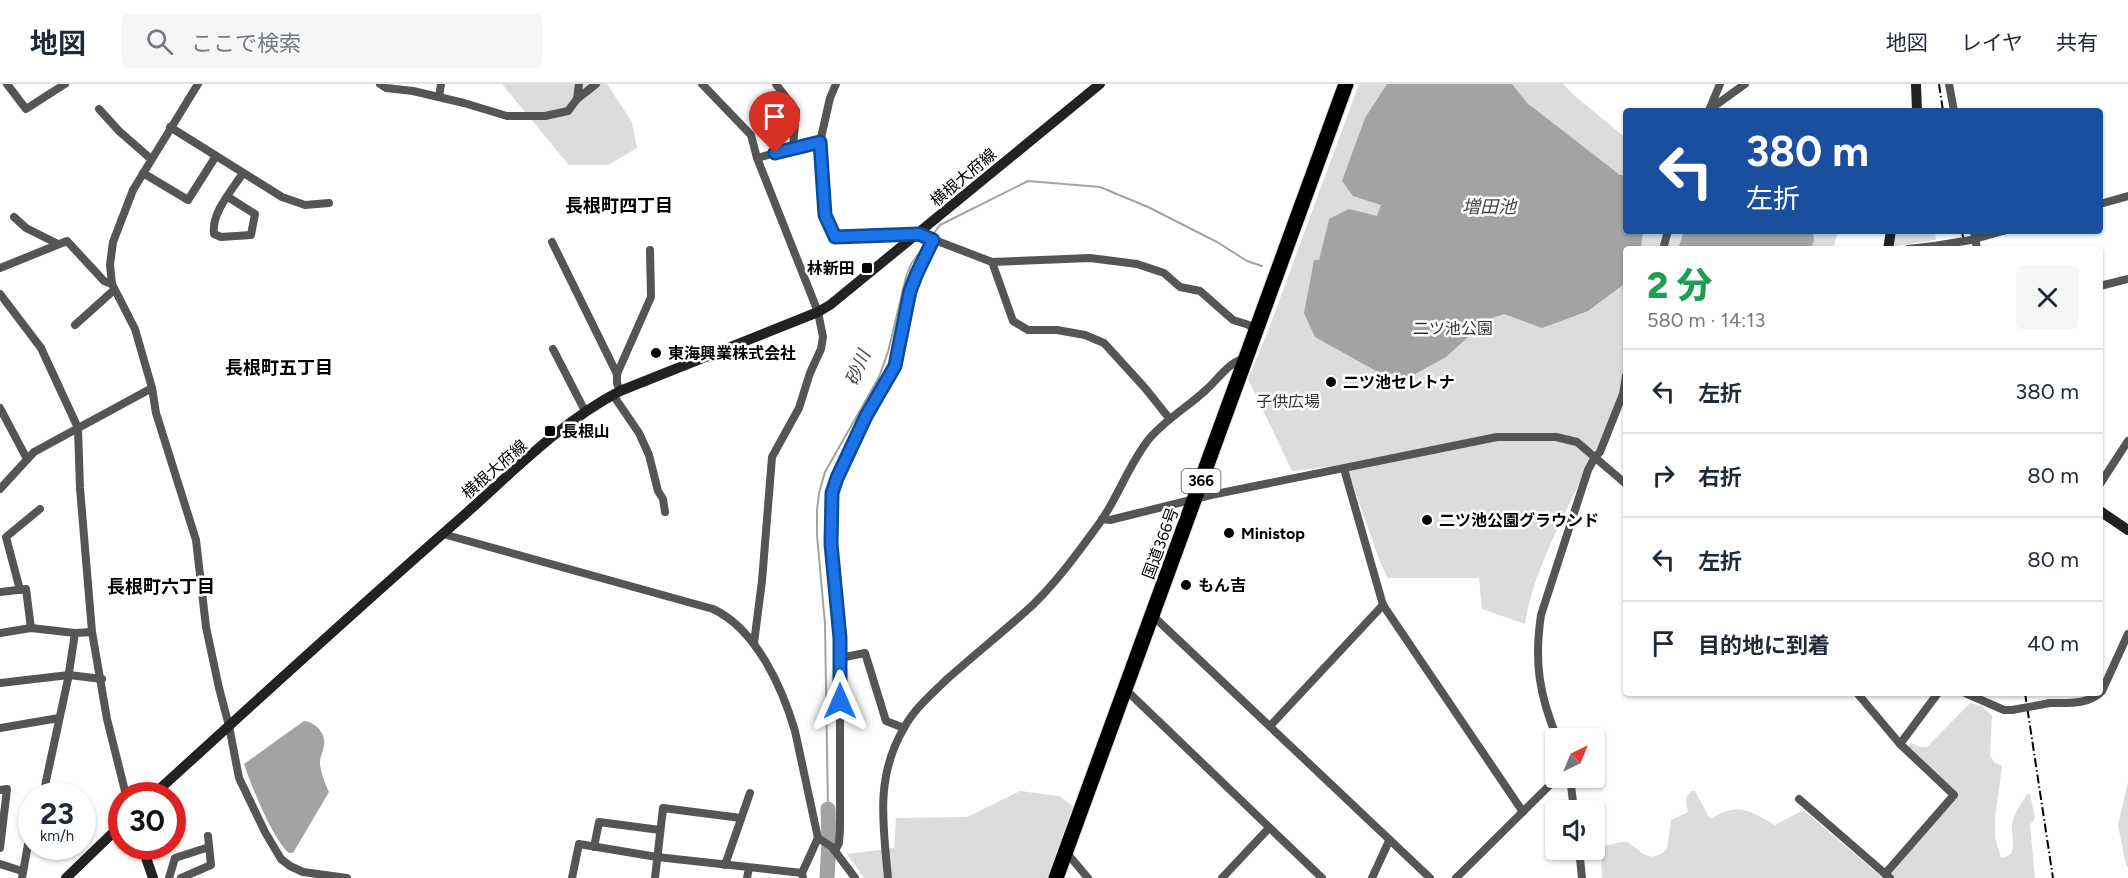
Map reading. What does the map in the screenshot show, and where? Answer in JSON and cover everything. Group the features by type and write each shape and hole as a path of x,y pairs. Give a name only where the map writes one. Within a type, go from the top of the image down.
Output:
{"highway":[{"name":"国道366号","path":"1056,878 1346,84"}],"main road":[{"name":"横根大府線","path":"168,782 443,534 585,411 617,393 818,312 830,305 1100,84"},
{"path":"1917,84 1917,108"},
{"path":"2103,513 2128,530"},
{"path":"66,878 108,838"},
{"path":"147,860 153,878"}],"street":[{"path":"7,84 26,109 65,84"},
{"path":"198,84 142,173 129,198 113,242 110,265 113,287 135,329 152,388 156,413 196,540 206,627 230,726 239,778 281,859 303,872 346,878"},
{"path":"380,84 386,88 439,97 507,116 545,116 568,111 577,99 596,84"},
{"path":"439,97 441,84"},
{"path":"577,99 579,84"},
{"path":"702,84 752,135 757,158 818,312 823,337 821,349 810,373 799,408 772,457 762,581 754,643"},
{"path":"776,84 795,111 793,148"},
{"path":"836,84 830,98 820,142 825,215 835,237 919,234 992,262 1090,258 1137,264 1164,273 1180,287 1200,291 1233,320 1249,324 1256,331"},
{"path":"1710,108 1720,84"},
{"path":"1712,108 1745,84"},
{"path":"1949,84 1953,108"},
{"path":"99,109 118,131 151,159"},
{"path":"170,127 282,197 304,206 329,203"},
{"path":"757,158 820,142"},
{"path":"142,173 188,200 216,156"},
{"path":"228,197 255,214 252,235 221,237 214,234 217,214 243,173"},
{"path":"2103,203 2128,196"},
{"path":"14,217 26,228 58,244"},
{"path":"1934,246 1973,236"},
{"path":"833,849 839,843 840,829 840,658 831,544 832,493 866,416 895,366 910,291 933,240"},
{"path":"0,268 67,241 104,281 113,287"},
{"path":"552,242 617,374"},
{"path":"650,250 651,297 617,374 616,383 617,393 649,454 658,491 663,499 664,512"},
{"path":"992,262 1013,321 1028,330 1057,330 1085,335 1104,343 1146,388 1169,418"},
{"path":"2103,285 2128,279"},
{"path":"75,325 113,287"},
{"path":"0,294 41,348 78,428 80,488 92,632 102,679 107,719 123,782"},
{"path":"553,350 585,411"},
{"path":"888,878 884,838 885,770 904,728 929,697 1028,610 1060,573 1102,519 1134,459 1148,440 1169,418 1198,397 1236,361 1245,359"},
{"path":"0,489 34,452 152,388"},
{"path":"1553,728 1538,679 1537,640 1541,615 1588,470 1600,452 1623,394"},
{"path":"0,408 27,459"},
{"path":"1102,519 1110,520 1212,495 1497,437 1556,437 1577,442 1623,481"},
{"path":"2103,479 2128,441"},
{"path":"1344,469 1383,605 1523,812"},
{"path":"20,590 6,537 40,509"},
{"path":"443,534 713,609 738,625 754,643 763,656 791,716 819,838 803,876 657,857 579,844 572,878"},
{"path":"0,592 26,589 31,628"},
{"path":"1270,726 1383,605"},
{"path":"1152,615 1430,878"},
{"path":"0,633 31,628 75,633 92,632"},
{"path":"46,782 69,675 75,633"},
{"path":"2103,689 2128,634"},
{"path":"840,658 865,653 886,721 904,728"},
{"path":"0,683 69,675 102,679"},
{"path":"1125,689 1322,878"},
{"path":"1799,799 1888,876 1954,795 1900,744 1860,696"},
{"path":"1900,744 1936,696"},
{"path":"1972,696 2004,710 2079,702 2098,696"},
{"path":"0,728 59,718"},
{"path":"1456,878 1547,788"},
{"path":"0,789 7,789 0,848"},
{"path":"725,865 750,793"},
{"path":"655,878 663,808 741,818"},
{"path":"594,847 599,822 660,830"},
{"path":"1222,878 1269,828"},
{"path":"181,878 211,865 208,836"},
{"path":"819,838 833,849 855,878"},
{"path":"1372,878 1389,841"},
{"path":"169,878 175,858 209,847"},
{"path":"1066,852 1088,878"},
{"path":"1580,860 1582,878"},
{"path":"0,864 22,874"},
{"path":"747,878 749,868"}],"green space":[{"path":"502,84 607,84 632,122 637,148 608,165 569,165"},
{"name":"二ツ池公園","path":"1359,84 1563,84 1623,136 1623,234 1837,234 1834,246 1623,246 1623,393 1603,450 1592,450 1588,464 1551,542 1535,583 1525,624 1482,609 1479,578 1388,578 1380,562 1346,465 1292,471 1248,379 1268,331"},
{"path":"1893,234 1935,234 1936,240 1890,246"},
{"path":"1970,703 1982,706 1992,716 1990,755 1994,762 2002,766 1995,818 1995,837 2001,858 2011,853 2013,849 2013,821 2027,794 2030,794 2035,818 2030,825 2035,878 1886,878 1957,795 1909,750 1908,746 1911,743 1927,747"},
{"path":"2128,782 2128,867 2118,825"},
{"path":"1020,791 1059,796 1073,806 1047,878 864,878 847,854 894,848 896,818 967,817"},
{"path":"1695,791 1710,819 1736,809 1758,815 1775,825 1803,810 1883,878 1602,878 1601,860 1605,860 1605,846 1626,841 1641,853 1650,856 1660,854 1667,849 1671,820 1688,812 1686,803 1689,793"}],"water":[{"name":"増田池","path":"1387,84 1512,84 1527,103 1623,175 1623,234 1643,234 1641,246 1623,246 1623,285 1588,311 1542,328 1504,314 1487,320 1446,357 1410,377 1376,371 1315,337 1304,313 1314,260 1319,260 1329,219 1349,209 1377,216 1381,205 1353,196 1342,181 1365,118"},
{"path":"1683,234 1813,234 1814,241 1812,246 1679,246"},
{"path":"304,721 316,726 323,736 324,745 320,764 329,792 293,853 289,853 276,837 244,764"}],"waterway":[{"name":"砂川","path":"931,237 940,225 1028,181 1100,187 1148,207 1217,242 1247,261 1262,266"},
{"name":"砂川","path":"828,809 825,624 817,535 819,493 825,472 879,377 888,352 906,277 911,264 928,241"},
{"name":"砂川","path":"827,878 828,809"}],"railway":[{"path":"1939,84 1943,108"},
{"path":"1962,234 1964,246"},
{"path":"2025,696 2053,878"}],"place":[{"name":"林新田","path":"867,268"},
{"name":"東海興業株式会社","path":"656,353"},
{"name":"二ツ池セレトナ","path":"1331,382"},
{"name":"長根山","path":"550,431"},
{"name":"二ツ池公園グラウンド","path":"1427,520"},
{"name":"Ministop","path":"1229,533"},
{"name":"もん吉","path":"1186,585"}],"district":[{"name":"長根町四丁目","path":"619,206"},
{"name":"長根町五丁目","path":"279,368"},
{"name":"長根町六丁目","path":"161,587"}],"route":[{"path":"775,153 820,142 825,215 835,237 919,234 933,240 910,291 895,366 866,416 832,493 831,544 840,638 840,701"}],"park label":[{"name":"子供広場","path":"1288,401"}]}
